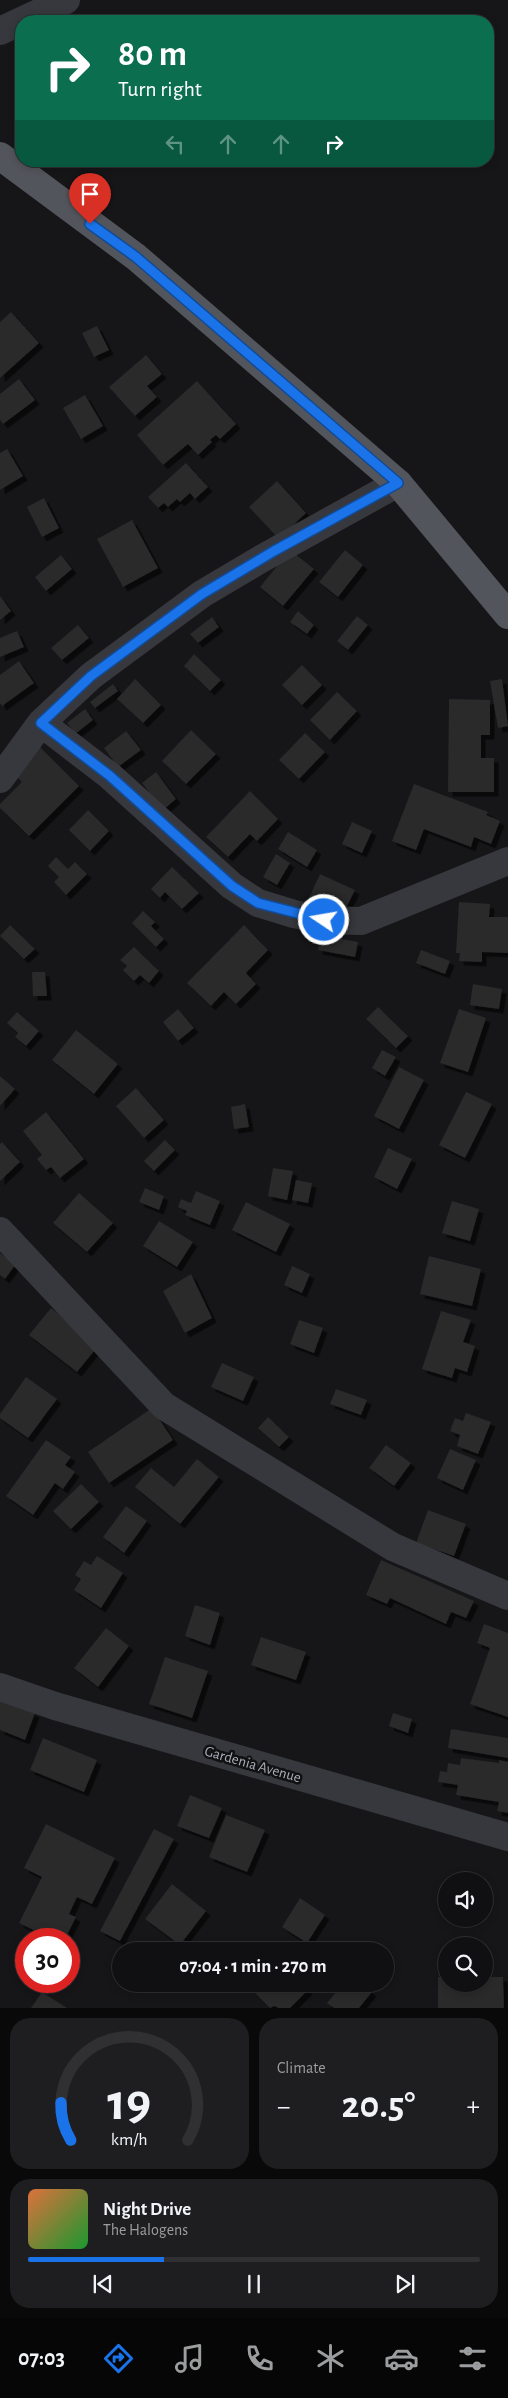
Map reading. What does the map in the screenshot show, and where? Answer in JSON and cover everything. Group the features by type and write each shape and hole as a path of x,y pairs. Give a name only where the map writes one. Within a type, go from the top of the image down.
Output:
{"main road":[{"path":"0,156 136,257 398,483 508,615"}],"street":[{"path":"34,15 66,0"},
{"path":"0,31 15,24"},
{"path":"0,779 41,723 91,676 202,594 269,554 398,483"},
{"path":"41,723 110,776 232,886 258,903 294,914 324,920 362,921 508,861"},
{"path":"0,1231 164,1406 393,1547 508,1596"},
{"name":"Gardenia Avenue","path":"0,1686 55,1706 508,1837"}],"building":[{"path":"11,312 39,343 0,378 0,322"},
{"path":"97,326 109,350 94,357 82,333"},
{"path":"146,355 162,374 147,386 157,397 135,416 109,387"},
{"path":"19,379 35,400 3,424 0,420 0,394"},
{"path":"197,381 236,424 220,439 216,435 210,440 212,442 198,455 188,444 163,465 137,435"},
{"path":"85,395 103,426 81,439 63,408"},
{"path":"7,449 23,476 0,490 0,453"},
{"path":"186,463 208,487 195,499 190,493 180,502 177,499 168,507 164,503 158,508 148,497"},
{"path":"277,481 306,513 279,539 249,507"},
{"path":"44,498 59,528 42,537 27,507"},
{"path":"132,520 158,568 123,587 97,539"},
{"path":"290,550 314,569 283,606 260,587"},
{"path":"345,550 363,565 338,597 319,582"},
{"path":"61,555 72,569 46,591 35,577"},
{"path":"0,596 11,611 0,620"},
{"path":"298,611 314,625 307,634 290,622"},
{"path":"357,616 368,625 348,650 337,641"},
{"path":"212,617 219,627 198,643 190,634"},
{"path":"78,625 89,638 62,660 51,648"},
{"path":"17,631 24,647 0,657 0,638"},
{"path":"194,654 221,680 210,691 184,666"},
{"path":"19,661 34,683 2,706 0,703 0,675"},
{"path":"302,665 322,685 302,705 282,685"},
{"path":"135,679 161,705 143,723 117,699"},
{"path":"502,679 508,726 498,728 490,681"},
{"path":"113,684 118,691 95,708 90,702"},
{"path":"337,692 357,711 330,740 310,720"},
{"path":"449,699 490,700 490,735 481,735 481,758 494,758 494,792 448,792"},
{"path":"85,709 93,720 75,734 67,723"},
{"path":"191,730 216,754 186,784 162,761"},
{"path":"126,731 141,750 118,767 104,748"},
{"path":"305,733 325,752 299,779 279,760"},
{"path":"38,745 79,786 29,836 0,808 0,804 22,782 12,772"},
{"path":"156,772 176,799 163,810 142,783"},
{"path":"414,784 488,812 486,815 500,821 491,844 474,837 471,847 424,829 416,850 392,841"},
{"path":"250,791 278,819 257,841 250,834 228,857 206,837"},
{"path":"88,810 109,831 90,851 69,830"},
{"path":"352,822 372,831 362,853 342,844"},
{"path":"288,832 317,850 307,867 278,849"},
{"path":"276,854 290,863 277,885 263,877"},
{"path":"56,857 68,869 75,862 87,874 66,895 54,882 59,877 48,866"},
{"path":"172,867 199,893 182,909 165,892 160,898 151,889"},
{"path":"320,874 355,890 342,916 308,900"},
{"path":"459,902 490,904 489,917 508,917 508,953 482,952 482,962 459,961 460,953 456,953"},
{"path":"143,911 155,922 151,926 164,939 156,947 132,923"},
{"path":"10,925 35,949 24,959 0,936"},
{"path":"244,925 268,950 246,973 256,984 236,1004 224,992 211,1006 187,983"},
{"path":"321,935 358,942 355,957 318,950"},
{"path":"134,947 159,971 149,983 140,975 134,981 123,970 127,966 120,960"},
{"path":"421,950 450,961 445,974 416,963"},
{"path":"32,972 45,972 47,996 33,996"},
{"path":"473,984 502,989 499,1009 470,1005"},
{"path":"378,1007 408,1036 396,1048 366,1019"},
{"path":"178,1009 194,1028 178,1041 163,1022"},
{"path":"459,1009 486,1018 468,1072 440,1063"},
{"path":"17,1012 39,1031 26,1046 15,1037 18,1033 7,1023"},
{"path":"76,1030 118,1064 94,1094 52,1060"},
{"path":"382,1050 396,1057 385,1076 372,1068"},
{"path":"399,1067 424,1080 399,1129 374,1116"},
{"path":"0,1076 15,1089 0,1106"},
{"path":"136,1088 164,1120 144,1138 116,1106"},
{"path":"466,1092 492,1104 465,1158 439,1145"},
{"path":"245,1104 249,1127 234,1129 231,1107"},
{"path":"46,1112 84,1159 60,1178 51,1167 46,1170 37,1159 42,1155 23,1131"},
{"path":"165,1140 175,1150 154,1171 144,1161"},
{"path":"2,1142 20,1162 0,1181 0,1144"},
{"path":"388,1148 412,1159 397,1189 374,1177"},
{"path":"273,1168 293,1171 287,1200 268,1196"},
{"path":"296,1180 312,1183 308,1203 292,1200"},
{"path":"145,1188 164,1196 159,1210 139,1202"},
{"path":"196,1191 220,1201 210,1225 185,1215 187,1211 178,1207 181,1199 191,1203"},
{"path":"79,1193 113,1223 87,1252 53,1223"},
{"path":"452,1201 479,1209 470,1241 442,1233"},
{"path":"246,1202 290,1224 276,1252 232,1230"},
{"path":"159,1221 193,1242 177,1267 143,1246"},
{"path":"0,1253 16,1264 5,1279 0,1275"},
{"path":"429,1256 481,1269 472,1306 420,1294"},
{"path":"292,1266 310,1274 302,1293 284,1285"},
{"path":"191,1274 212,1318 185,1333 163,1291"},
{"path":"51,1308 99,1345 77,1372 29,1335"},
{"path":"441,1311 471,1320 463,1342 475,1346 467,1372 455,1368 452,1378 422,1369"},
{"path":"299,1320 323,1328 314,1353 290,1344"},
{"path":"222,1363 254,1377 243,1401 211,1387"},
{"path":"26,1377 57,1399 28,1438 0,1418 0,1414"},
{"path":"336,1389 367,1400 361,1415 330,1404"},
{"path":"152,1408 173,1440 109,1483 88,1452"},
{"path":"466,1413 491,1422 478,1454 457,1446 460,1435 450,1431 455,1418 463,1421"},
{"path":"268,1417 289,1437 279,1447 258,1428"},
{"path":"46,1440 71,1457 65,1465 75,1472 63,1489 55,1483 33,1515 6,1496"},
{"path":"386,1445 411,1463 394,1486 369,1468"},
{"path":"450,1449 476,1460 463,1490 437,1478"},
{"path":"197,1459 219,1477 180,1524 135,1487 151,1468 174,1487"},
{"path":"81,1484 99,1502 71,1529 53,1511"},
{"path":"126,1506 147,1521 124,1553 103,1537"},
{"path":"428,1510 466,1524 454,1556 416,1543"},
{"path":"97,1556 123,1573 101,1608 74,1590 81,1579 75,1575 84,1561 91,1565"},
{"path":"381,1560 474,1601 466,1618 451,1612 446,1624 390,1598 387,1604 366,1595"},
{"path":"195,1605 220,1613 210,1645 185,1636"},
{"path":"484,1624 508,1633 508,1717 470,1704 490,1648 477,1643"},
{"path":"106,1628 129,1646 98,1687 74,1668"},
{"path":"261,1637 306,1652 296,1680 251,1665"},
{"path":"165,1657 208,1671 192,1718 149,1704"},
{"path":"0,1700 35,1713 25,1740 0,1730"},
{"path":"393,1713 412,1719 408,1733 389,1726"},
{"path":"451,1729 508,1738 508,1758 448,1748"},
{"path":"43,1738 97,1760 84,1792 30,1770"},
{"path":"461,1758 499,1763 499,1760 508,1762 508,1813 497,1811 499,1802 456,1795 458,1785 438,1782 440,1771 447,1772 448,1763 460,1765"},
{"path":"190,1795 222,1808 209,1838 177,1826"},
{"path":"226,1815 265,1830 247,1872 209,1857"},
{"path":"46,1824 115,1858 92,1904 77,1897 69,1914 76,1917 70,1928 29,1928 19,1923 42,1877 24,1868"},
{"path":"154,1829 174,1839 120,1941 100,1931"},
{"path":"172,1884 206,1911 182,1942 176,1942 145,1919"},
{"path":"300,1898 325,1915 308,1942 282,1927"},
{"path":"493,1977 503,1977 504,2008 438,2008 438,1992 493,1992"},
{"path":"254,1992 306,1992 290,2008 278,2008 275,2006 270,2008"},
{"path":"336,1992 372,1992 359,2008 334,2008 327,2003"},
{"path":"41,1993 44,1993 67,2008 31,2008"}],"route":[{"path":"90,224 136,257 398,483 274,551 202,594 91,676 41,723 110,776 232,886 258,903 294,914 324,920"}]}
